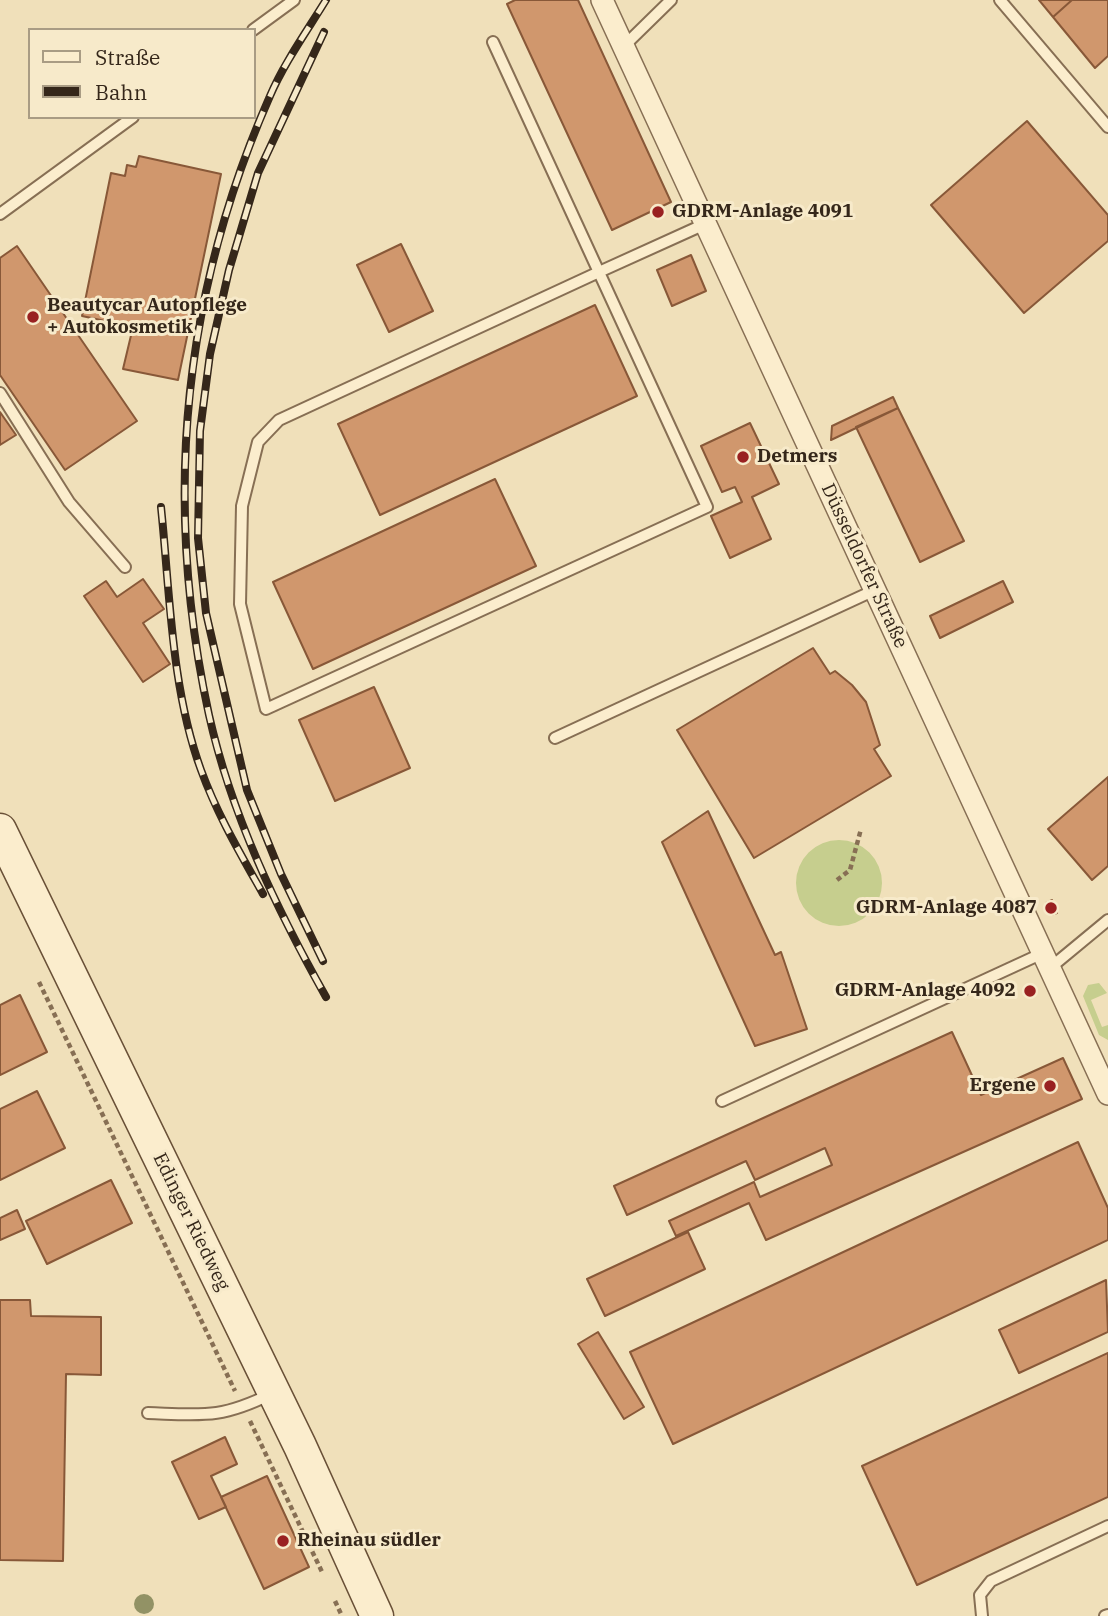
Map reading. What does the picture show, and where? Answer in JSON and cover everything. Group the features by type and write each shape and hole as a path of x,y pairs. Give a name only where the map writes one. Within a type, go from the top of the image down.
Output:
{"main road":[{"name":"Edinger Riedweg","path":"0,830 274,1393 377,1616"}],"street":[{"name":"Düsseldorfer Straße","path":"602,0 1107,1090"}],"lane":[{"path":"256,28 294,0"},
{"path":"623,47 671,0"},
{"path":"1000,0 1108,127"},
{"path":"493,42 599,272 707,506 266,709 240,604 242,506 258,442 279,419 599,272 705,224"},
{"path":"0,214 130,119"},
{"path":"0,393 69,502 125,567"},
{"path":"555,738 874,590"},
{"path":"722,1101 1046,960 1108,920"},
{"path":"148,1413 216,1416 244,1408 274,1393"},
{"path":"982,1616 980,1595 991,1581 1108,1526"}],"path":[{"path":"837,880 850,870 861,829"},
{"path":"35,975 327,1582"},
{"path":"332,1594 342,1616"}],"green space":[{"path":"839,840 856,843 870,852 879,866 882,883 879,900 870,914 856,923 839,926 822,923 808,914 799,900 796,883 799,866 808,852 822,843"},
{"path":"1099,983 1107,993 1091,1000 1102,1027 1108,1025 1108,1040 1099,1035 1083,996 1088,985"}],"building":[{"path":"515,0 578,0 671,202 612,230 507,4"},
{"path":"1039,0 1072,0 1053,17"},
{"path":"1072,0 1108,0 1108,56 1095,68 1053,17"},
{"path":"1027,121 1108,215 1108,241 1024,313 931,205"},
{"path":"139,156 221,174 178,380 123,369 133,327 82,316 111,173 125,176 127,165 136,167"},
{"path":"401,244 433,311 389,332 357,265"},
{"name":"Beautycar Autopflege + Autokosmetik","path":"17,246 137,421 65,470 0,375 0,258"},
{"path":"691,255 706,291 672,306 657,270"},
{"path":"595,305 637,396 380,515 338,424"},
{"path":"893,397 898,408 831,440 832,426"},
{"path":"898,408 964,541 920,562 856,427"},
{"path":"0,412 16,435 0,445"},
{"path":"750,423 779,484 752,497 771,539 730,558 711,516 742,502 735,487 722,492 701,446"},
{"path":"495,479 536,566 313,669 273,582"},
{"path":"143,579 164,609 143,623 170,664 143,682 84,596 106,581 117,597"},
{"path":"1003,581 1013,602 940,638 930,616"},
{"path":"813,648 830,674 835,671 852,685 866,702 880,745 874,749 891,776 754,858 677,730"},
{"path":"374,687 410,768 335,801 299,720"},
{"path":"1108,777 1108,866 1092,880 1048,829"},
{"path":"708,811 775,955 781,952 807,1029 755,1046 662,842"},
{"name":"GDRM-Anlage 4087","path":"1052,900 1057,913 1051,915 1046,903"},
{"path":"20,995 47,1052 0,1075 0,1005"},
{"path":"952,1032 981,1095 1063,1058 1082,1099 766,1240 749,1203 676,1236 669,1221 754,1182 760,1197 832,1165 825,1148 755,1180 746,1161 627,1215 614,1186"},
{"path":"37,1091 65,1148 0,1180 0,1109"},
{"path":"1078,1142 1108,1208 1108,1240 673,1444 630,1352"},
{"path":"111,1180 132,1223 47,1264 26,1221"},
{"path":"17,1210 25,1229 0,1240 0,1218"},
{"path":"688,1232 705,1269 605,1316 587,1279"},
{"path":"1106,1280 1108,1332 1019,1373 999,1330"},
{"path":"0,1300 30,1300 31,1316 101,1317 101,1375 66,1374 63,1561 0,1560"},
{"path":"598,1332 644,1407 624,1419 578,1344"},
{"path":"1108,1353 1108,1497 917,1585 862,1466"},
{"path":"225,1437 237,1464 211,1476 226,1507 199,1519 172,1462"},
{"path":"267,1476 309,1567 264,1589 221,1497"}],"railway":[{"path":"326,0 289,59 270,96 240,171 217,247 200,323 189,401 185,478 187,557 195,636 218,752 257,860 326,997"},
{"path":"323,961 281,874 247,790 206,613 198,538 200,431 210,354 229,270 258,173 324,32"},
{"path":"161,507 173,640 191,739 214,802 263,894"}],"place":[{"name":"GDRM-Anlage 4091","path":"658,212"},
{"name":"Beautycar Autopflege + Autokosmetik","path":"33,317"},
{"name":"Detmers","path":"743,457"},
{"name":"GDRM-Anlage 4087","path":"1051,908"},
{"name":"GDRM-Anlage 4092","path":"1030,991"},
{"name":"Ergene","path":"1050,1086"},
{"name":"Rheinau südler","path":"283,1541"}]}
